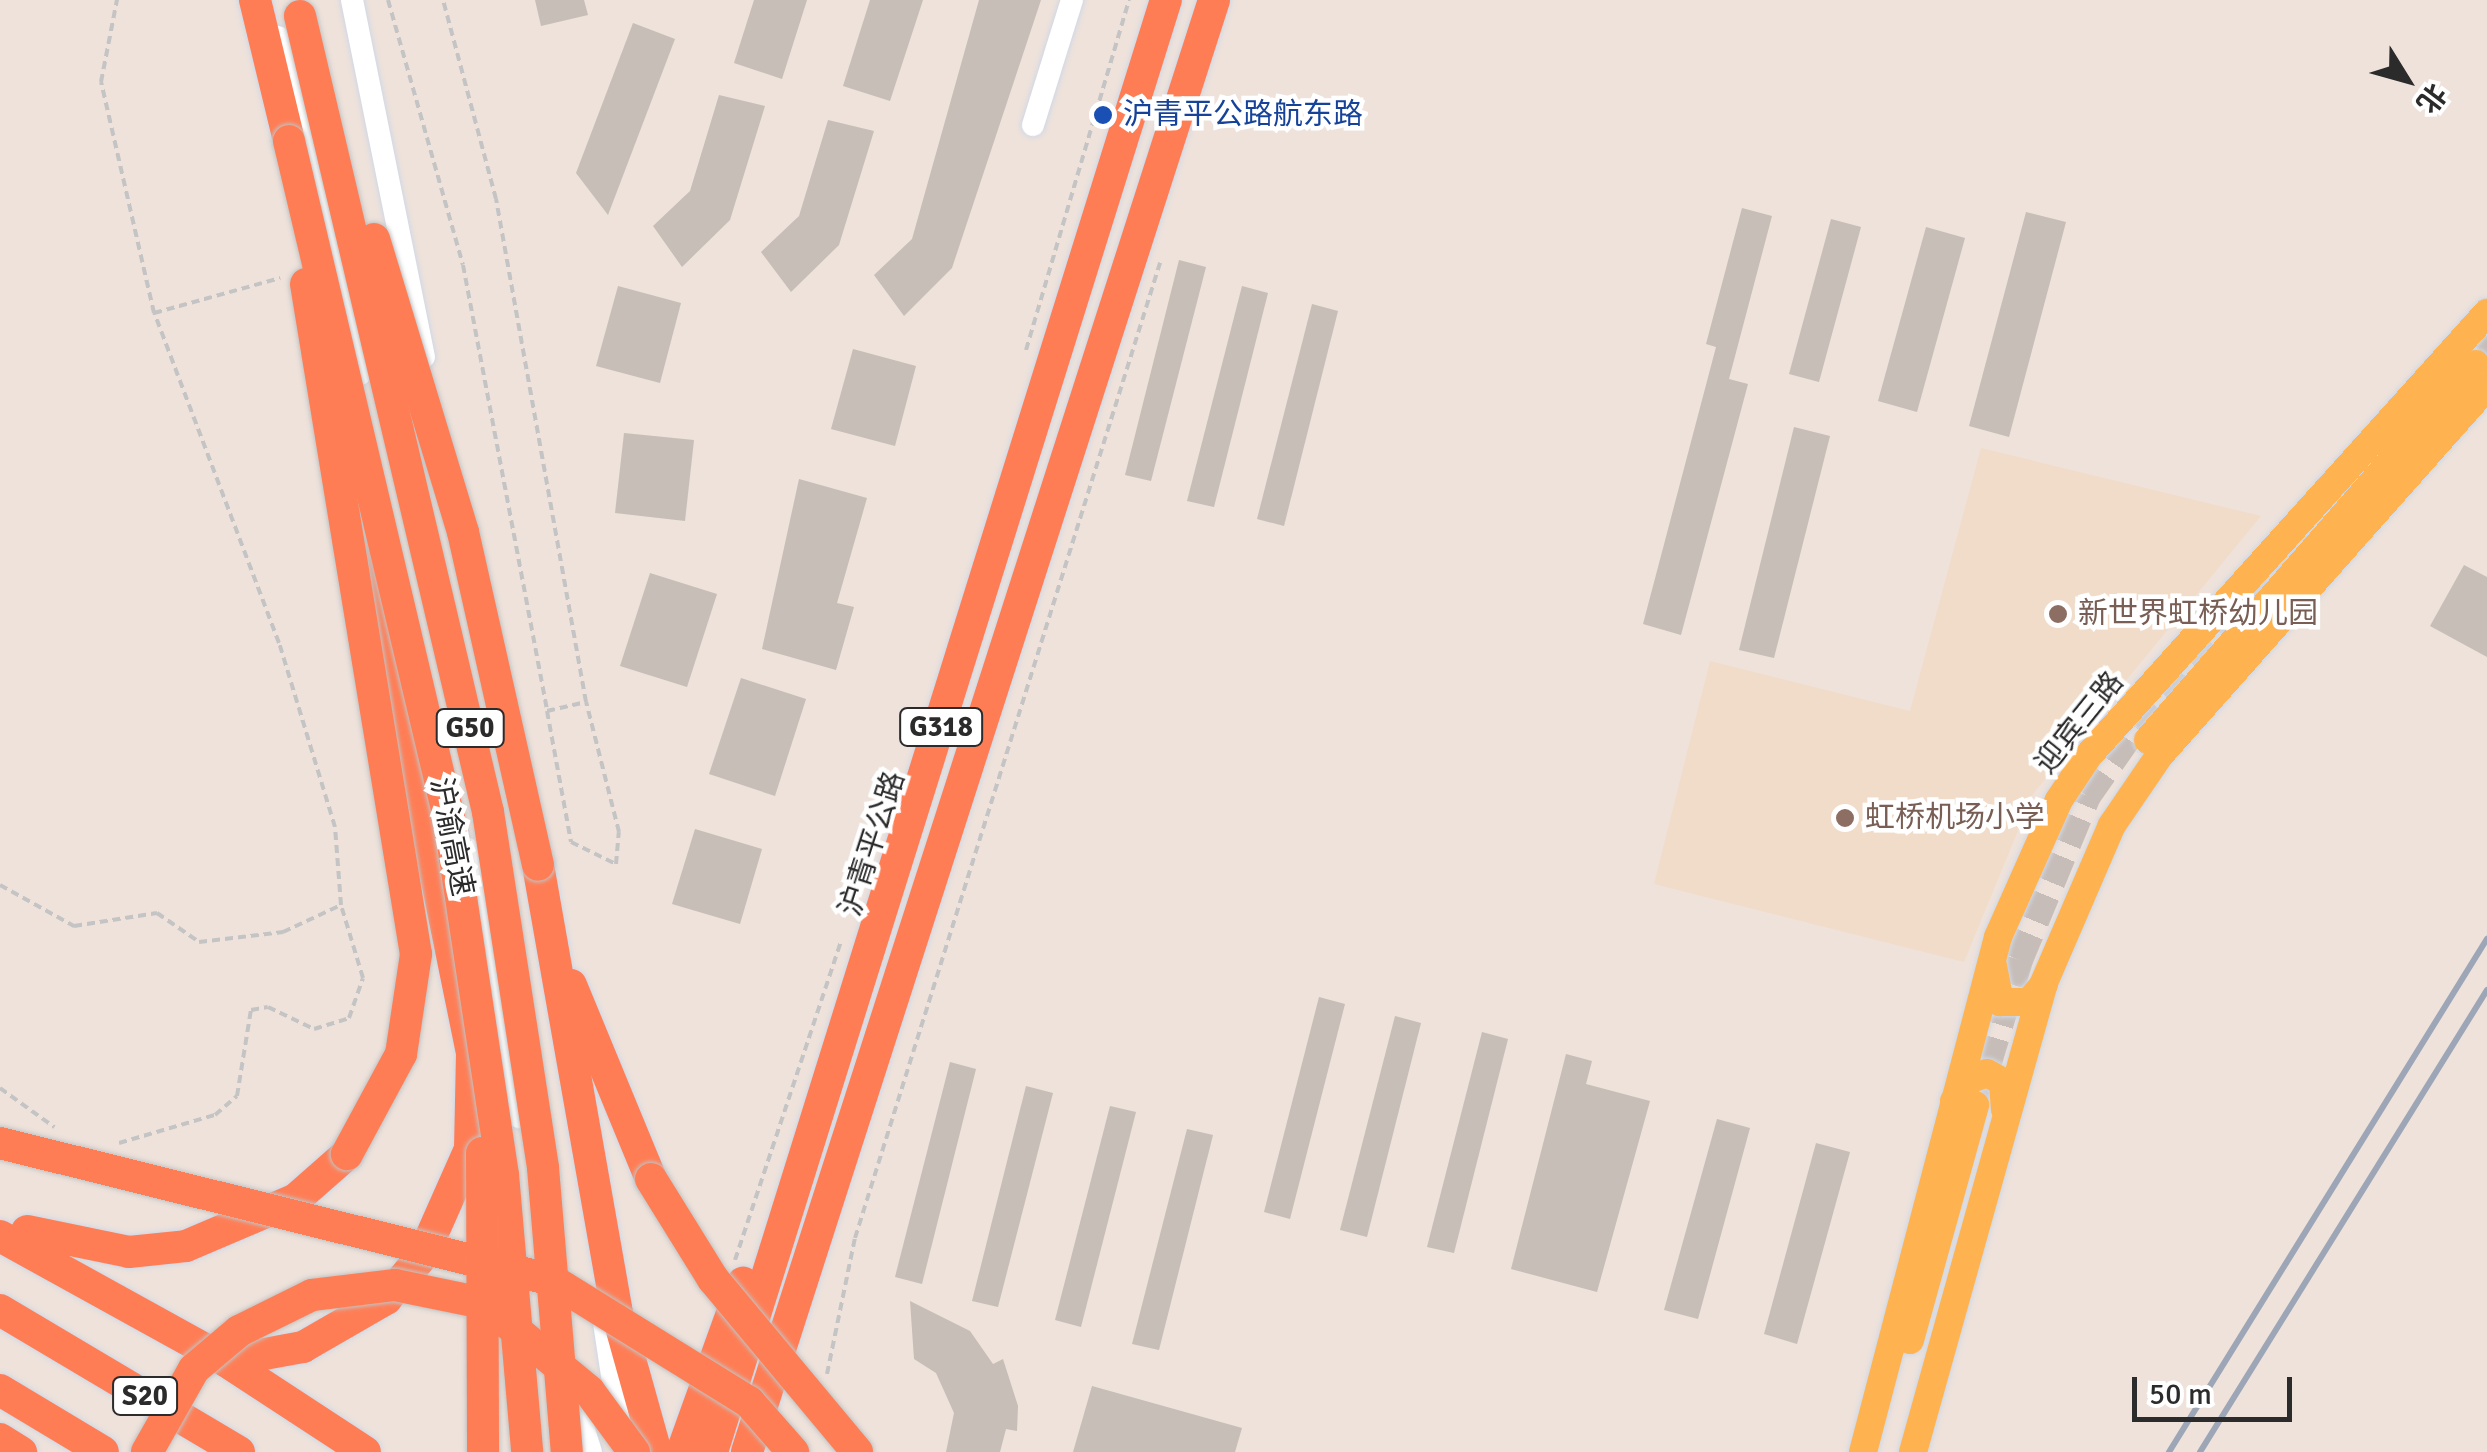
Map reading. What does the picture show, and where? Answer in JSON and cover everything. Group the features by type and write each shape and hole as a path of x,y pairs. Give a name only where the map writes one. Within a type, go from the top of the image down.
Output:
{"highway":[{"name":"沪渝高速","path":"256,0 410,636 480,1004 526,1452"},
{"name":"沪青平公路","path":"712,1452 1166,0"},
{"name":"G318","path":"747,1452 1214,0"},
{"name":"沪渝高速","path":"298,8 488,812 542,1168 567,1452"},
{"path":"298,8 463,532 562,963 650,1179 713,1279 857,1452"},
{"path":"0,1222 71,1245 186,1246 296,1200 346,1154 401,1054 416,954 329,458 290,140"},
{"path":"226,1361 303,1347 386,1299 423,1255 470,1149 472,1053 366,534 378,456"},
{"path":"538,865 616,1309 656,1452"},
{"path":"480,1004 483,1452"},
{"path":"0,1143 552,1280 649,1332 750,1402 793,1452"},
{"path":"0,1236 226,1361 364,1452"},
{"path":"682,1452 742,1284 780,1236"},
{"path":"146,1452 194,1369 239,1331 312,1295 395,1284 441,1290 498,1314 589,1390 634,1452"},
{"name":"S20","path":"0,1310 239,1452"},
{"path":"649,1332 764,1452"},
{"name":"G318","path":"764,1452 769,1383"},
{"name":"S20","path":"7,1394 102,1452"},
{"path":"0,1440 12,1452"},
{"path":"0,1440 21,1452"}],"main road":[{"name":"迎宾三路","path":"1863,1452 1963,1106 1998,937 2032,851 2089,755 2487,312"},
{"path":"1913,1452 2080,858 2122,777 2481,375"},
{"path":"1998,937 1992,974 2000,1002 2030,1002 2044,984"},
{"path":"1880,1452 1969,1080 1987,1073 2003,1082 1999,1140"}],"street":[{"path":"266,0 336,263 484,922 553,1327 591,1452"},
{"path":"352,0 557,1014 624,1452"},
{"path":"1033,124 1072,0"}],"path":[{"path":"112,1144 157,1138 238,1096 251,1010 268,1007 314,1029 349,1018 363,978 341,905 335,827 279,643 154,313 101,82 117,0"},
{"path":"388,0 463,265 571,842 616,864 619,832 586,702 496,199 443,0"},
{"path":"1024,359 1130,0"},
{"name":"G318","path":"823,1394 854,1238 1161,260"},
{"path":"154,313 336,263"},
{"path":"546,711 586,702"},
{"path":"0,885 74,926 157,913 200,942 283,932 341,905"},
{"name":"沪青平公路","path":"730,1274 848,922"},
{"path":"0,1088 66,1135"}],"shaded area":[{"path":"1981,448 2261,516 2033,794 1964,962 1654,884 1710,661 1910,711"}],"building":[{"path":"535,0 584,0 588,15 541,26"},
{"path":"754,0 807,0 782,79 734,63"},
{"path":"870,0 923,0 890,101 843,86"},
{"path":"979,0 1041,0 952,268 904,316 874,275 912,239"},
{"path":"633,23 675,39 608,215 576,173"},
{"path":"719,95 765,106 730,220 682,267 653,226 690,191"},
{"path":"828,120 874,131 839,245 791,292 761,252 799,216"},
{"path":"1742,208 1772,216 1729,379 1748,384 1681,635 1643,624 1716,347 1706,344"},
{"path":"2026,212 2066,222 2009,437 1969,426"},
{"path":"1831,219 1861,227 1819,382 1789,374"},
{"path":"1926,227 1965,238 1917,412 1878,401"},
{"path":"1179,260 1206,267 1151,481 1125,475"},
{"path":"618,286 681,303 660,383 596,366"},
{"path":"1242,286 1268,293 1214,507 1187,501"},
{"path":"1312,304 1338,311 1284,526 1257,519"},
{"path":"853,349 916,366 895,446 831,429"},
{"path":"1794,427 1830,436 1774,658 1739,650"},
{"path":"624,433 694,440 685,521 615,513"},
{"path":"799,479 867,498 837,603 854,607 836,670 762,649"},
{"path":"2464,565 2487,577 2487,657 2430,626"},
{"path":"650,573 717,594 687,687 620,666"},
{"path":"741,678 806,699 775,796 709,774"},
{"path":"695,829 762,849 740,924 672,904"},
{"path":"1319,997 1345,1004 1290,1219 1264,1212"},
{"path":"1395,1016 1421,1023 1367,1237 1340,1230"},
{"path":"1482,1032 1508,1039 1454,1253 1427,1247"},
{"path":"1566,1054 1592,1061 1586,1084 1650,1101 1597,1292 1511,1269"},
{"path":"950,1062 976,1069 922,1284 895,1277"},
{"path":"1026,1086 1053,1093 998,1307 972,1301"},
{"path":"1110,1106 1136,1112 1081,1327 1055,1320"},
{"path":"1717,1119 1750,1128 1698,1319 1664,1310"},
{"path":"1187,1129 1213,1135 1159,1350 1132,1344"},
{"path":"1816,1143 1850,1152 1797,1344 1764,1334"},
{"path":"910,1301 970,1331 993,1364 1003,1359 1018,1406 1017,1431 1006,1429 1000,1452 946,1452 954,1413 936,1373 914,1359"},
{"path":"1092,1386 1242,1428 1235,1452 1073,1452"}],"tunnel":[{"path":"2448,379 2487,336"},
{"path":"1975,1105 2019,960 2087,796 2136,726 2343,497"}],"railway":[{"path":"2169,1452 2487,939"},
{"path":"2200,1452 2487,990"}],"place":[{"name":"沪青平公路航东路","path":"1103,115"},
{"name":"新世界虹桥幼儿园","path":"2058,614"},
{"name":"虹桥机场小学","path":"1845,818"}]}
